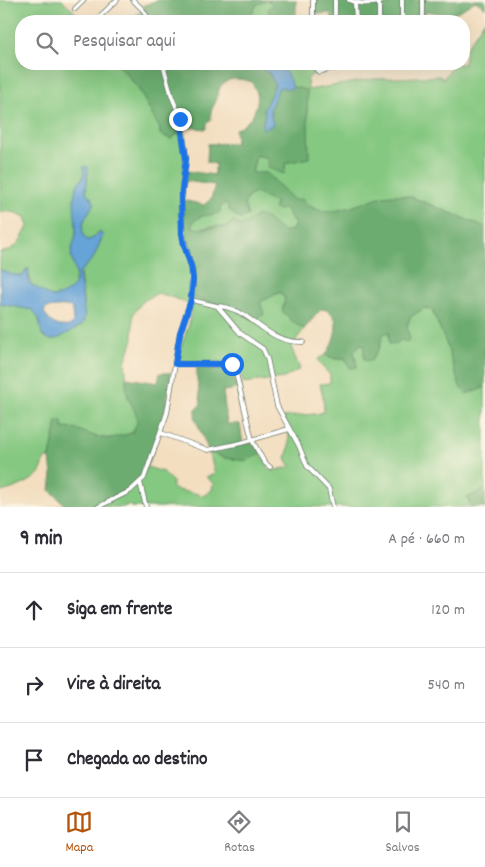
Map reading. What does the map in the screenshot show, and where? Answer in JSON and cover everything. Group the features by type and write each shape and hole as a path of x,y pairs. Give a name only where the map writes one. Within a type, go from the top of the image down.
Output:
{"street":[{"path":"75,9 84,0"},
{"path":"101,15 117,0"},
{"path":"133,0 146,15"},
{"path":"313,0 313,15"},
{"path":"335,0 335,15"},
{"path":"349,0 355,3 386,0"},
{"path":"402,0 402,15"},
{"path":"423,0 423,15"},
{"path":"379,2 379,15"},
{"path":"355,3 356,15"},
{"path":"98,507 130,491 144,478 161,433 170,401 180,333 191,300 192,270 183,241 181,226 181,198 186,156 179,114 165,70"},
{"path":"191,300 238,312 269,334 282,340 303,342"},
{"path":"217,306 240,333 265,351 277,406 307,466 329,489 333,507"},
{"path":"175,364 234,365 252,440 264,462 270,468"},
{"path":"161,433 206,450 252,440 289,429"},
{"path":"140,482 146,507"}],"green space":[{"path":"0,0 62,0 78,15 15,15 15,70 123,70 138,88 160,129 160,134 171,139 184,129 187,157 183,200 185,242 195,268 194,298 231,307 260,302 280,292 294,321 304,329 291,347 300,369 284,378 243,383 239,366 225,362 176,362 189,324 192,304 158,293 143,301 133,314 133,339 125,362 128,397 138,415 137,426 132,433 100,438 73,429 55,432 50,458 45,458 38,474 23,484 0,492 0,304 33,310 39,319 41,327 59,338 82,325 83,300 80,272 94,257 103,235 98,232 92,239 87,240 83,231 84,221 94,203 86,192 88,172 78,183 75,199 76,233 72,258 76,273 75,284 65,295 51,297 34,288 31,284 29,269 26,269 24,275 13,275 0,270 0,252 14,247 28,226 25,217 10,212 0,213"},
{"path":"158,0 266,0 256,5 251,15 136,15 145,9 142,6"},
{"path":"267,0 274,4 279,15 251,15 256,5"},
{"path":"267,0 296,0 296,15 269,15 268,9 273,4"},
{"path":"314,0 485,0 485,8 475,1 457,12 447,14 426,11 426,15 315,14"},
{"path":"485,20 485,227 412,197 404,196 384,196 340,210 320,210 310,206 302,199 294,200 267,173 252,174 256,155 268,158 284,173 299,88 293,87 288,79 275,70 333,70 311,75 307,80 308,90 372,79 440,76 443,79 450,70 470,70 470,42"},
{"path":"123,70 263,70 269,73 275,85 264,109 265,114 262,126 272,118 270,109 279,86 307,90 309,158 286,163 284,174 268,168 268,158 256,155 252,173 267,173 294,200 302,199 310,206 320,210 340,210 384,196 399,195 411,197 485,227 485,387 466,394 461,389 445,340 432,310 424,308 410,317 407,327 410,339 407,342 401,340 396,344 389,344 389,332 383,334 379,348 371,361 364,360 364,345 360,344 354,352 357,367 350,368 345,358 336,359 326,355 336,328 336,321 329,311 321,309 304,329 294,323 282,311 285,298 280,292 260,302 264,314 254,321 231,307 194,298 195,268 183,231 183,200 204,205 211,199 215,185 185,181 187,171 214,175 216,164 207,162 208,144 236,143 235,129 249,120 257,104 257,93 252,82 238,79 229,80 219,89 217,100 211,112 211,120 207,124 206,129 184,127 171,139 160,134 160,129 138,88","holes":["254,193 276,202 274,209 285,208 295,224 293,229 289,231 279,229 267,219 258,215 241,226 234,221 225,227 200,229 192,227 193,222 197,219 220,212 221,206 227,203 229,210 240,219 248,215 244,205 248,197"]},
{"path":"254,193 276,202 275,208 285,208 295,224 293,229 282,231 267,219 254,218 241,226 217,226 197,229 192,227 193,222 197,219 227,202 248,216 244,205 248,197"},
{"path":"424,308 432,310 445,340 461,389 475,392 485,387 485,489 467,498 472,507 132,507 128,505 123,507 94,507 136,483 147,467 163,472 173,482 172,488 203,496 212,490 213,483 206,477 215,474 209,452 225,458 261,453 271,471 291,467 286,458 289,448 289,437 283,417 324,412 320,384 330,383 330,375 318,359 326,355 336,359 345,358 357,366 354,352 360,344 379,348 383,333 389,331 389,343 407,327 410,317"},
{"path":"197,362 225,362 224,374 234,377 237,389 223,391 227,424 240,424 243,444 255,442 261,453 246,461 225,458 209,452 195,418 196,409 201,404 197,379"},
{"path":"160,373 171,373 160,431 143,474 127,490 101,504 96,506 65,507 50,490 52,475 50,458 57,421 62,421 63,428 76,429 108,439 132,433 137,419 127,394 126,378 158,383"},
{"path":"485,489 485,507 472,507 467,498"}],"water":[{"path":"263,70 286,72 293,87 291,89 279,87 270,109 273,125 262,129 264,109 275,85 269,73"},
{"path":"84,166 88,167 86,192 94,203 84,221 84,235 87,240 92,239 100,232 103,235 94,257 79,274 85,317 82,325 59,338 50,340 42,335 39,319 33,310 0,304 0,270 22,276 28,268 29,283 51,297 60,296 72,288 76,279 71,256 76,233 74,196 78,183 83,178","holes":["69,306 72,309 73,322 70,326 54,324 44,312 46,308"]}],"route":[{"path":"180,119 186,159 181,198 182,233 193,279 191,300 180,333 175,364 232,364"}]}
